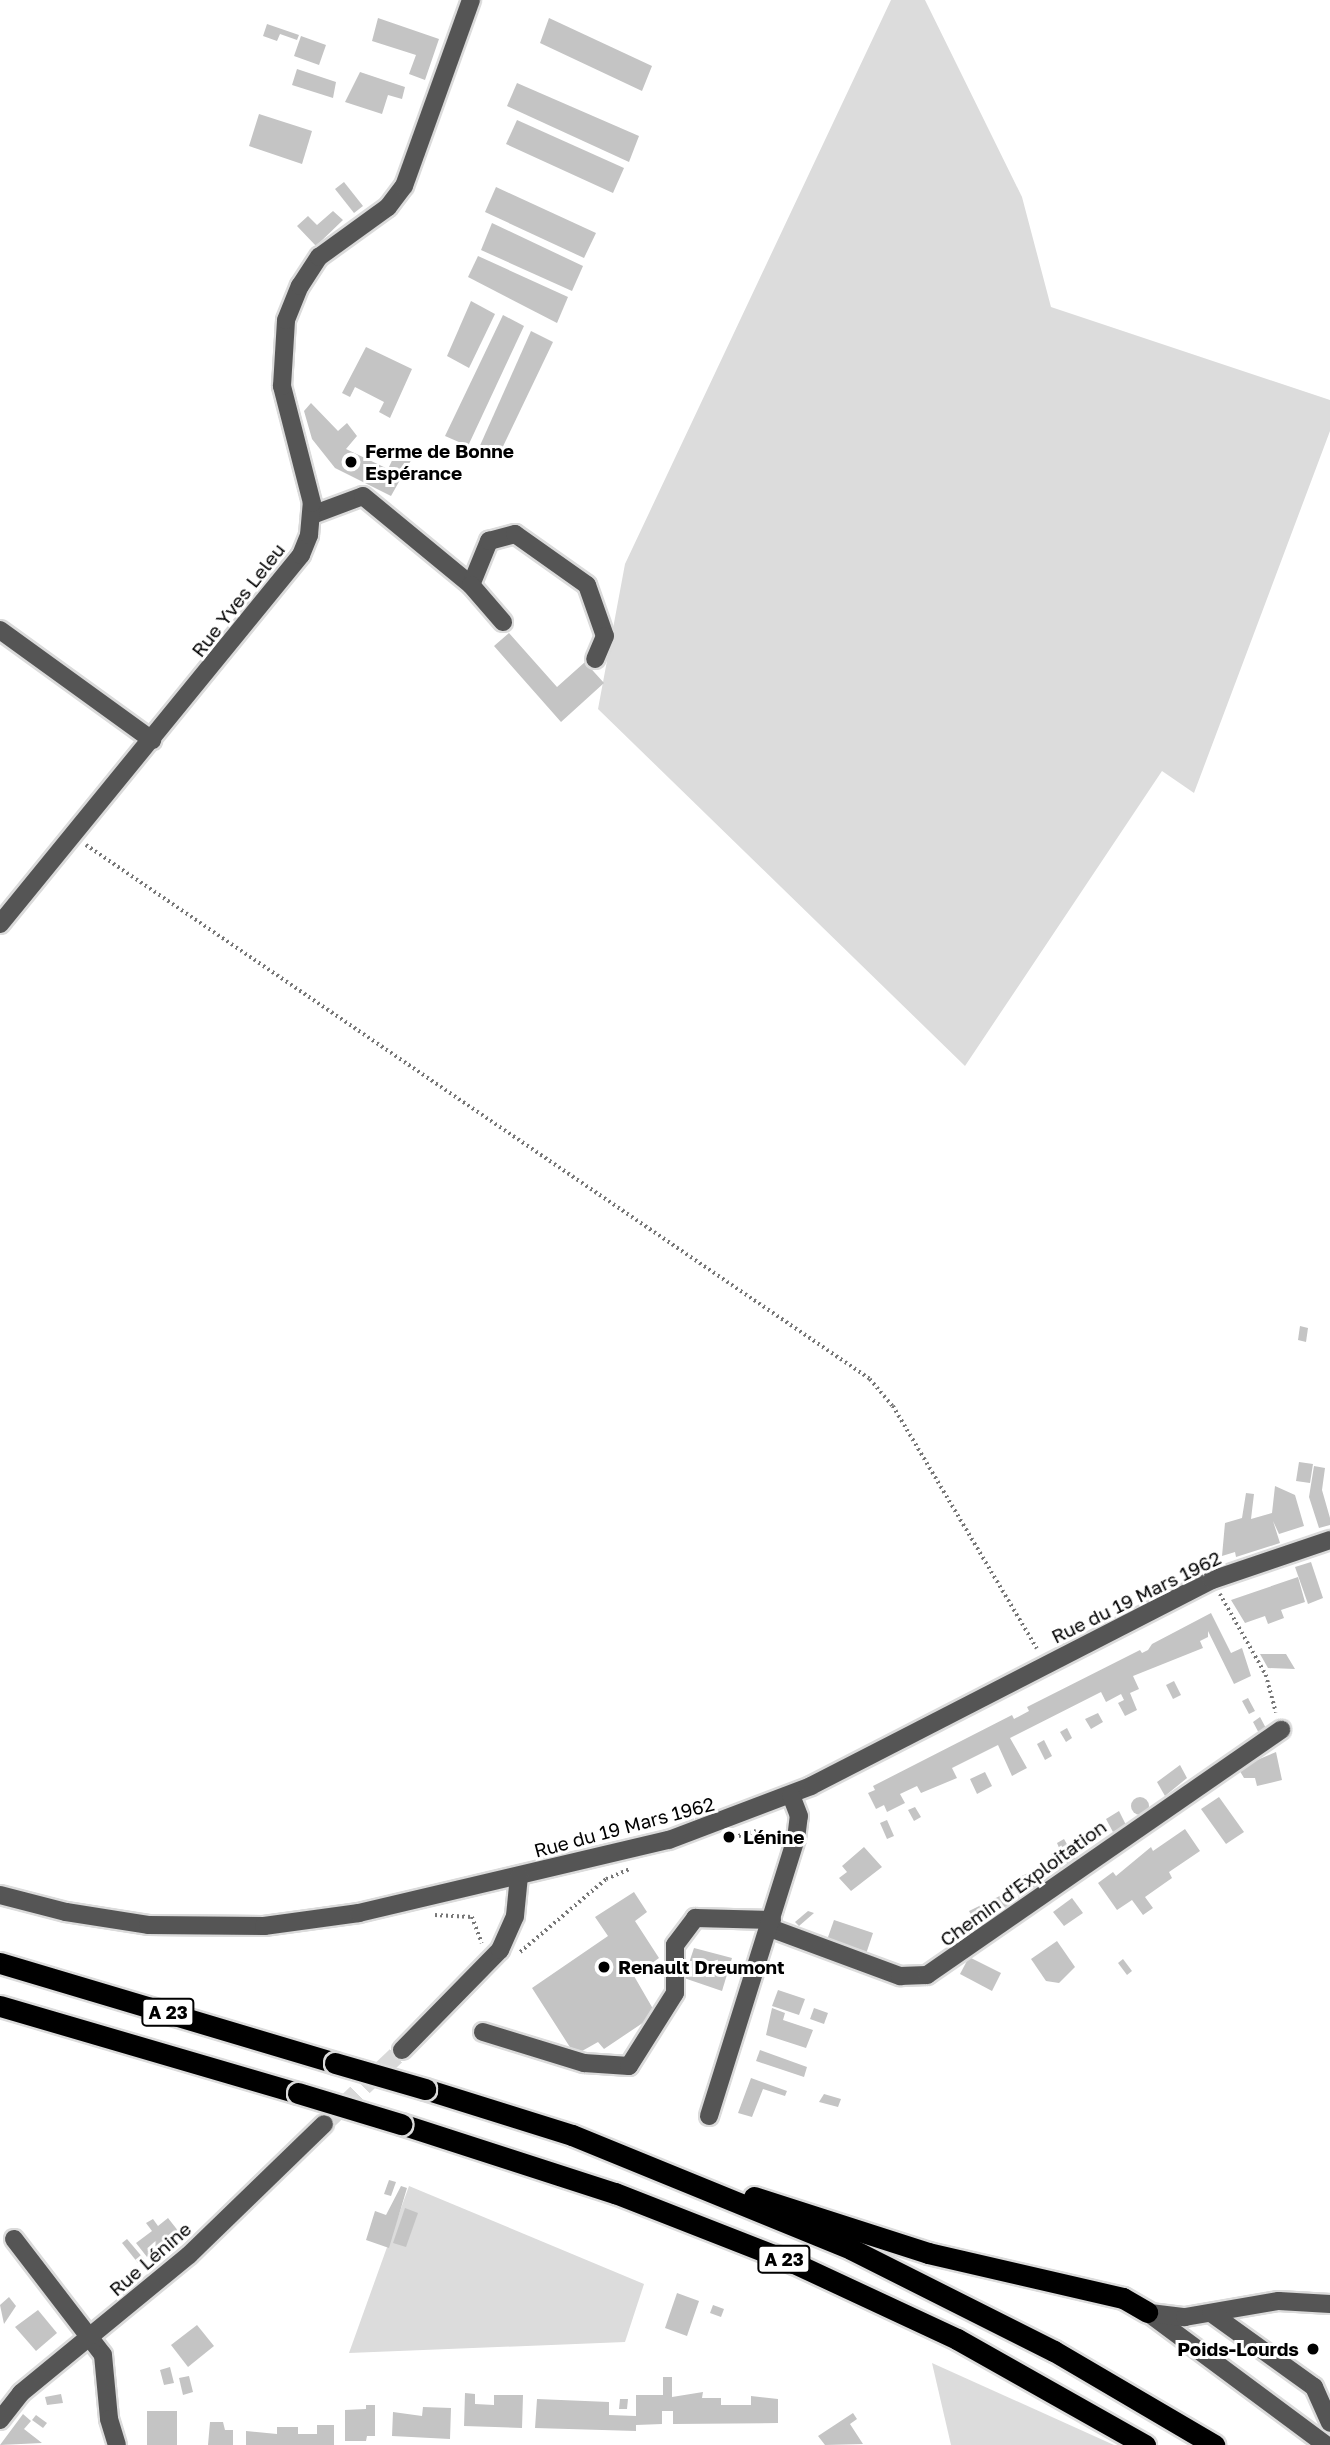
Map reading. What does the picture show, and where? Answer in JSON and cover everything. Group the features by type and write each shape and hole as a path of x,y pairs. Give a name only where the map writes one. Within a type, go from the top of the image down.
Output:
{"highway":[{"name":"A 23","path":"0,1963 572,2135 699,2185 962,2302 1118,2386 1214,2445"},
{"name":"A 23","path":"0,2006 401,2124 615,2193 794,2263 957,2339 1146,2445"},
{"path":"699,2185 812,2212 928,2253 1123,2298 1147,2312"}],"street":[{"name":"Rue Yves Leleu","path":"0,924 295,564 309,535 312,515 309,483 282,386 286,320 300,286 319,257 387,207 404,186 471,0"},
{"path":"312,515 363,496 471,585 503,622"},
{"path":"471,585 489,541 515,534 587,585 605,636 595,659"},
{"path":"0,630 152,740"},
{"name":"Rue du 19 Mars 1962","path":"0,1895 125,1922 242,1927 359,1913 669,1840 792,1795 1212,1580 1330,1540"},
{"name":"Chemin d'Exploitation","path":"483,2032 584,2063 629,2066 675,1993 674,1945 695,1918 771,1924 900,1976 927,1975 1280,1730"},
{"path":"709,2116 800,1826 792,1795"},
{"path":"402,2050 500,1950 515,1916 519,1876"},
{"name":"Rue Lénine","path":"0,2420 21,2393 189,2255 324,2124"},
{"path":"14,2239 91,2337 105,2361 109,2419 117,2445"},
{"path":"1147,2312 1173,2317 1279,2301 1330,2304"},
{"path":"1147,2312 1326,2445"},
{"path":"1211,2313 1314,2387 1330,2423"},
{"path":"0,2399 21,2393"}],"path":[{"path":"73,836 870,1378 893,1406 1046,1665"},
{"path":"1212,1580 1266,1675 1280,1730"}],"shaded area":[{"path":"891,0 925,0 1022,197 1051,307 1330,400 1330,431 1194,793 1162,771 965,1066 598,709 625,564"},
{"path":"409,2186 644,2284 625,2342 349,2353"},
{"path":"932,2363 1114,2445 951,2445"}],"building":[{"path":"378,18 439,39 425,80 409,74 416,55 372,41"},
{"path":"549,18 652,66 642,91 540,43"},
{"path":"267,24 299,35 297,40 280,34 277,41 263,36"},
{"path":"301,36 326,45 319,65 294,56"},
{"path":"297,69 336,82 333,98 292,85"},
{"path":"360,72 405,87 402,99 388,95 382,114 345,102"},
{"path":"517,83 639,136 629,162 507,106"},
{"path":"259,114 312,131 302,164 249,146"},
{"path":"517,120 624,168 613,193 506,144"},
{"path":"344,182 363,206 354,213 335,189"},
{"path":"496,187 596,233 584,258 485,212"},
{"path":"333,211 343,220 316,246 297,226 308,216 317,225"},
{"path":"492,223 583,266 572,291 481,250"},
{"path":"478,256 568,297 557,323 468,277"},
{"path":"471,301 495,314 469,368 447,356"},
{"path":"503,315 524,326 468,446 445,436"},
{"path":"531,331 553,342 497,459 478,450"},
{"path":"366,347 412,369 390,418 379,412 384,402 355,387 350,397 342,393"},
{"name":"Ferme de Bonne Espérance","path":"311,403 338,431 347,423 357,436 346,449 388,469 398,448 414,455 391,496 335,468 312,439 304,411"},
{"path":"509,633 557,687 585,662 604,683 561,722 494,646"},
{"path":"1300,1326 1308,1328 1306,1342 1298,1340"},
{"path":"1299,1462 1313,1464 1310,1483 1296,1481"},
{"path":"1314,1466 1325,1468 1322,1490 1330,1518 1330,1525 1319,1528 1309,1497"},
{"path":"1275,1486 1295,1495 1304,1526 1279,1534 1273,1521 1280,1543 1236,1557 1235,1552 1222,1556 1225,1523 1242,1518 1246,1493 1254,1494 1251,1519 1272,1513"},
{"path":"1311,1562 1323,1598 1308,1604 1295,1567"},
{"path":"1298,1577 1305,1602 1281,1610 1284,1618 1268,1624 1265,1616 1245,1623 1231,1600"},
{"path":"1211,1613 1231,1653 1242,1648 1251,1676 1234,1684 1208,1631 1208,1637 1200,1641 1203,1648 1133,1676 1139,1689 1130,1693 1137,1710 1125,1716 1118,1703 1124,1700 1121,1694 1106,1702 1101,1692 1010,1738 1027,1768 1012,1776 998,1745 952,1768 957,1778 921,1793 917,1786 900,1794 905,1803 887,1812 884,1805 876,1809 868,1793 875,1790 873,1786 1012,1715 1014,1719 1029,1711 1027,1707 1140,1650 1142,1653 1148,1650 1152,1644"},
{"path":"1260,1654 1286,1654 1295,1669 1268,1668"},
{"path":"1174,1681 1181,1695 1173,1699 1166,1685"},
{"path":"1248,1698 1255,1711 1249,1714 1242,1701"},
{"path":"1098,1713 1103,1722 1091,1729 1085,1719"},
{"path":"1260,1717 1268,1732 1261,1737 1253,1722"},
{"path":"1067,1728 1072,1738 1066,1742 1060,1732"},
{"path":"1044,1740 1052,1756 1045,1760 1037,1744"},
{"path":"1276,1752 1282,1780 1257,1786 1255,1778 1244,1778 1238,1768"},
{"path":"1180,1765 1187,1778 1165,1796 1157,1782"},
{"path":"985,1772 992,1786 977,1794 970,1779"},
{"path":"1140,1797 1148,1802 1149,1806 1144,1814 1140,1815 1132,1810 1131,1806 1136,1798"},
{"path":"1219,1797 1244,1832 1226,1844 1201,1809"},
{"path":"915,1807 921,1817 914,1821 908,1810"},
{"path":"1119,1811 1126,1825 1113,1832 1106,1819"},
{"path":"887,1820 894,1836 887,1839 880,1823"},
{"path":"1185,1829 1200,1851 1169,1872 1172,1878 1145,1897 1153,1908 1143,1915 1132,1900 1117,1910 1098,1883 1113,1872 1116,1876 1151,1847 1153,1851"},
{"path":"1064,1839 1077,1862 1060,1870 1051,1854 1060,1850 1057,1843"},
{"path":"864,1847 882,1867 851,1891 839,1878 847,1872 842,1866"},
{"path":"1028,1873 1037,1891 1021,1902 1011,1881"},
{"path":"1012,1890 1019,1902 978,1927 969,1911"},
{"name":"Renault Dreumont","path":"634,1892 647,1912 635,1921 659,1958 634,1976 656,2014 604,2049 598,2042 575,2055 532,1988 608,1936 595,1917"},
{"path":"1072,1898 1083,1913 1064,1926 1053,1912"},
{"path":"808,1911 814,1913 799,1926 795,1922"},
{"path":"834,1920 873,1933 866,1954 827,1940"},
{"path":"1057,1941 1075,1967 1059,1983 1046,1981 1031,1959"},
{"path":"694,1948 732,1958 722,1991 684,1978"},
{"path":"969,1957 1001,1973 992,1991 960,1974"},
{"path":"1123,1959 1132,1971 1127,1975 1118,1963"},
{"path":"778,1990 805,1999 799,2015 772,2006"},
{"path":"772,2008 785,2013 783,2020 813,2030 806,2048 766,2035"},
{"path":"814,2008 828,2013 824,2024 810,2019"},
{"path":"760,2050 807,2067 804,2077 756,2061"},
{"path":"751,2078 787,2091 785,2096 763,2089 752,2117 738,2113"},
{"path":"824,2094 841,2099 838,2107 819,2102"},
{"path":"389,2180 396,2182 391,2196 384,2194"},
{"path":"401,2186 407,2188 389,2248 366,2240 375,2211 386,2215"},
{"path":"405,2208 418,2213 406,2247 393,2243"},
{"path":"168,2218 179,2232 147,2257 136,2243 152,2231 146,2223 153,2219 158,2226"},
{"path":"127,2239 144,2259 138,2263 122,2243"},
{"path":"677,2293 699,2301 687,2336 665,2328"},
{"path":"9,2297 16,2306 4,2324 0,2305"},
{"path":"713,2305 724,2309 721,2317 710,2313"},
{"path":"38,2310 57,2333 36,2351 15,2327"},
{"path":"197,2325 214,2346 188,2367 171,2345"},
{"path":"170,2367 174,2383 164,2385 160,2370"},
{"path":"189,2376 193,2392 183,2395 179,2378"},
{"path":"663,2377 672,2377 672,2397 703,2392 702,2398 721,2398 721,2405 751,2405 751,2396 778,2399 778,2423 673,2424 673,2411 662,2411 662,2424 636,2425 636,2431 535,2428 537,2399 609,2402 609,2415 636,2416 636,2395 663,2395"},
{"path":"465,2393 475,2394 475,2404 494,2405 494,2395 523,2395 522,2428 464,2426"},
{"path":"61,2394 63,2403 47,2405 45,2397"},
{"path":"620,2399 628,2399 627,2409 619,2409"},
{"path":"366,2405 375,2405 375,2436 367,2436 366,2441 345,2441 345,2410 366,2409"},
{"path":"423,2407 451,2408 450,2439 392,2436 393,2412 422,2416"},
{"path":"147,2411 177,2411 177,2445 147,2445"},
{"path":"853,2413 857,2419 850,2424 863,2444 825,2445 818,2436"},
{"path":"23,2414 31,2421 24,2429 42,2443 0,2445"},
{"path":"36,2415 47,2423 43,2428 32,2420"},
{"path":"210,2422 223,2422 225,2430 233,2430 233,2445 208,2445"},
{"path":"317,2425 334,2425 334,2445 246,2445 246,2431 277,2434 277,2427 298,2427 298,2434 317,2434"}],"tunnel":[{"path":"324,2124 402,2050"}],"place":[{"name":"Ferme de Bonne Espérance","path":"351,462"},
{"name":"Lénine","path":"729,1837"},
{"name":"Renault Dreumont","path":"604,1967"},
{"name":"Poids-Lourds","path":"1313,2349"}]}
